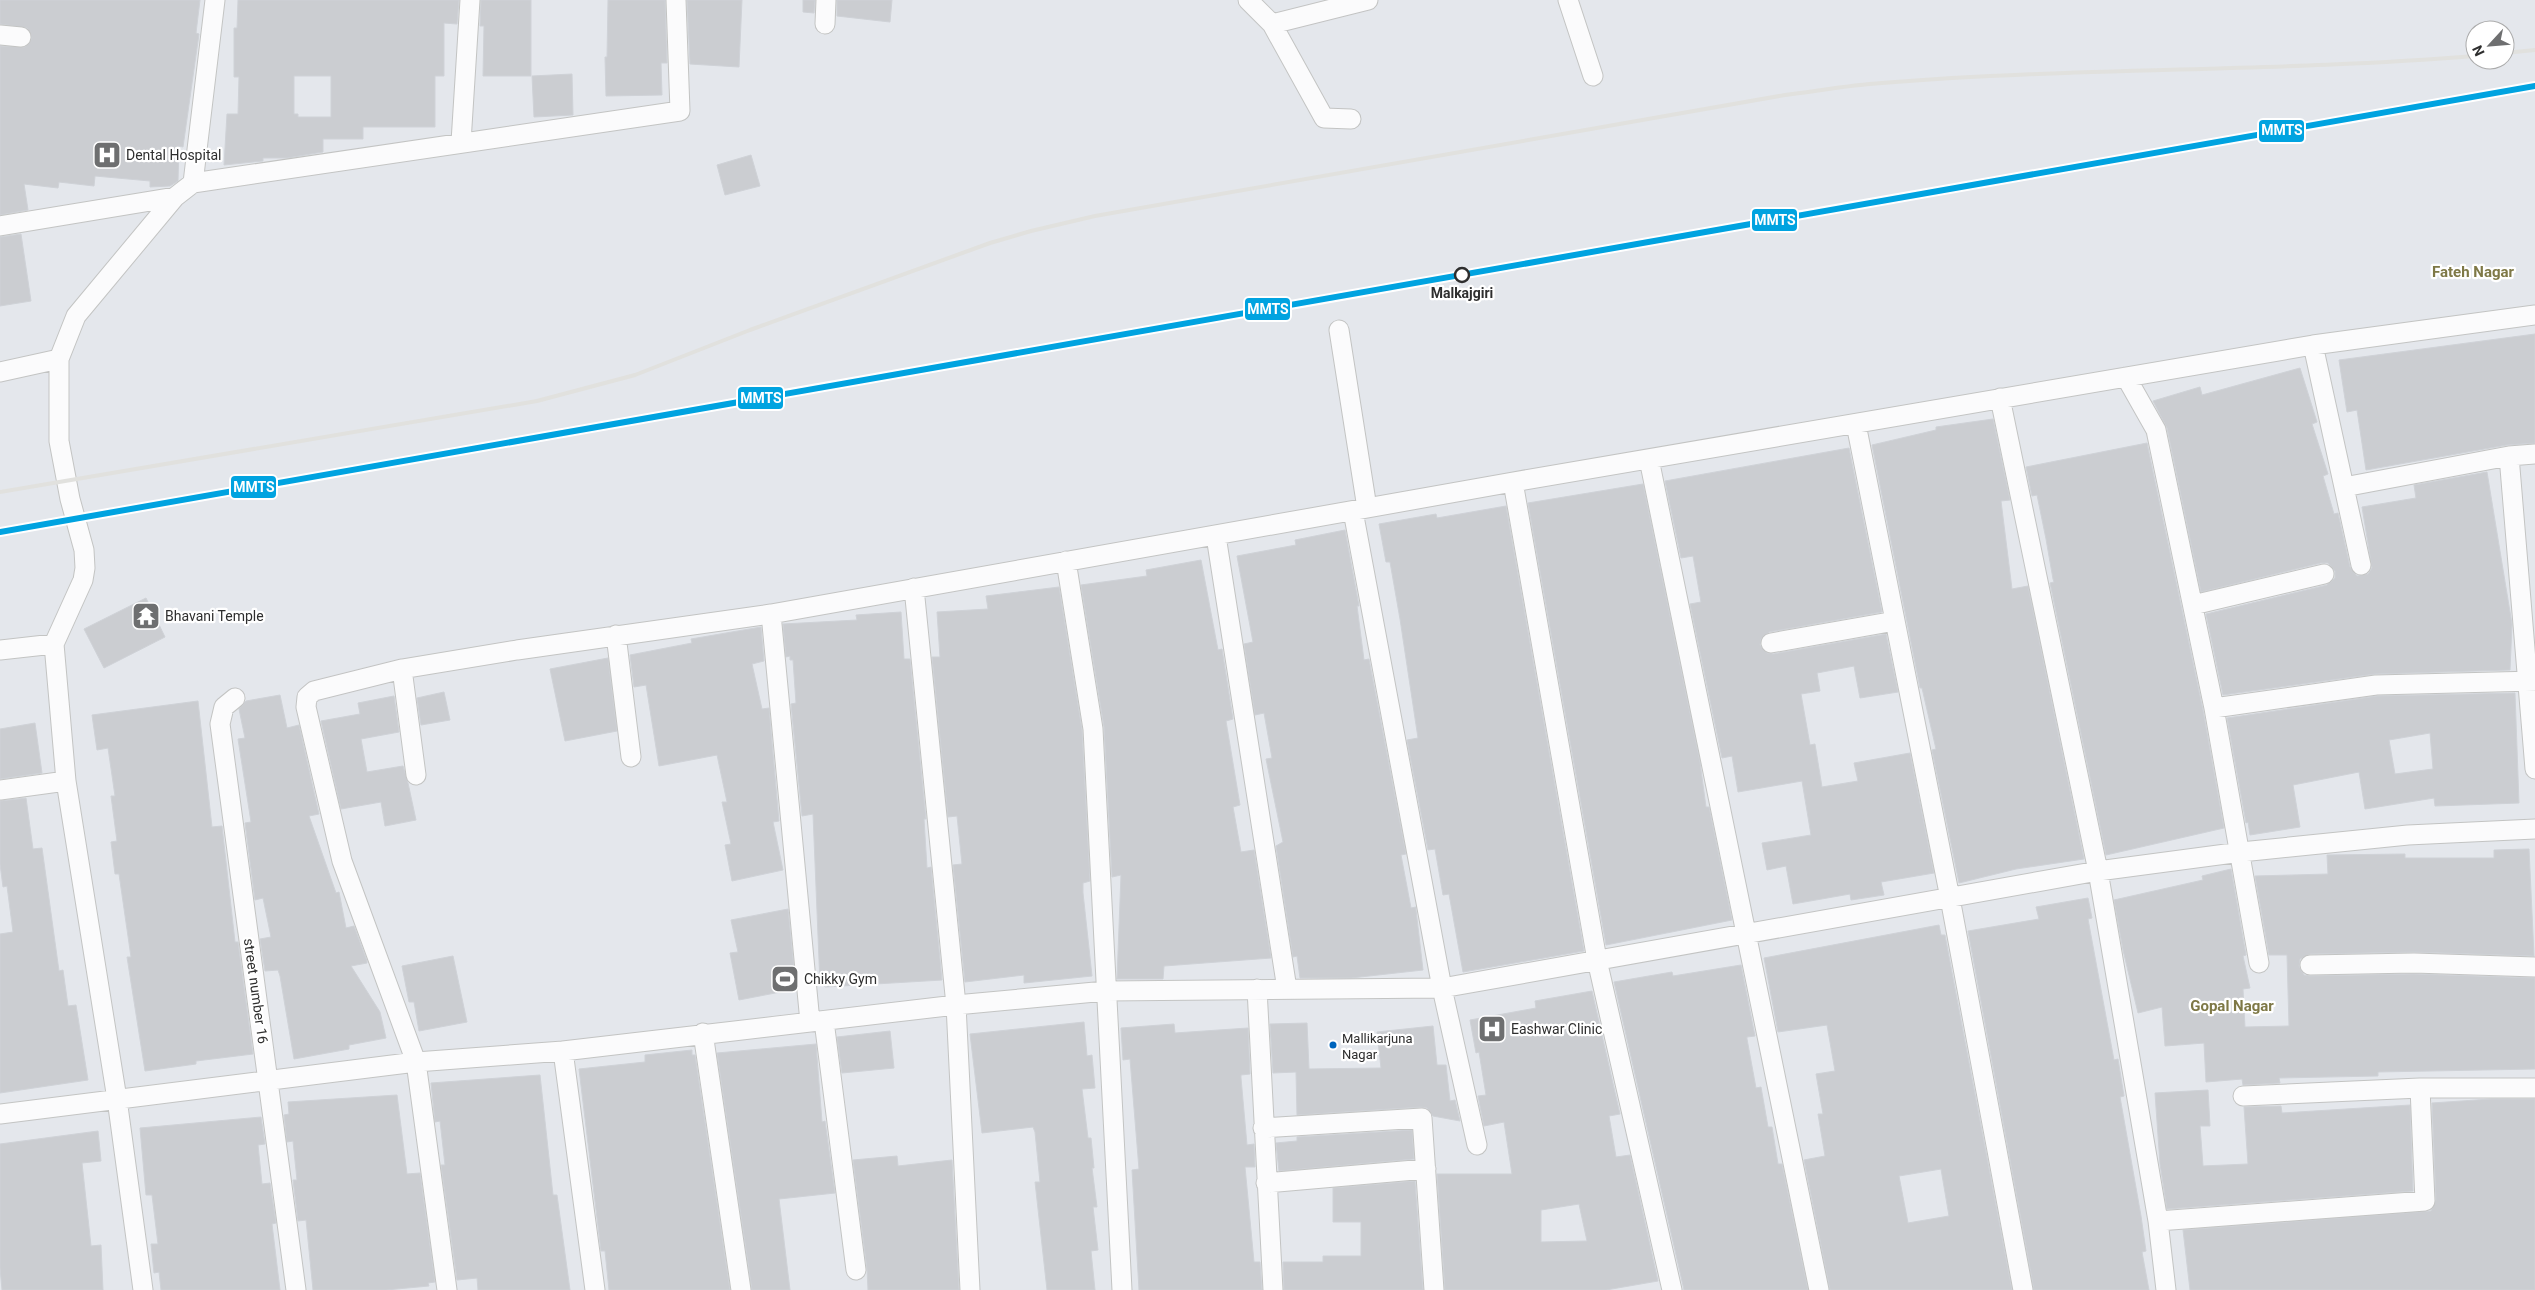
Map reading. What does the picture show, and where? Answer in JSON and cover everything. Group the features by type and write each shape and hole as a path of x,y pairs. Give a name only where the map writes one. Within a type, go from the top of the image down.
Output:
{"street":[{"path":"193,183 215,0"},
{"path":"461,142 470,0"},
{"path":"143,1290 117,1099 66,781 54,644 83,580 85,568 84,550 70,499 59,441 59,359 76,316 175,197 193,183 461,142 680,112 676,0"},
{"path":"825,24 826,0"},
{"path":"1248,0 1272,24 1324,118 1351,119"},
{"path":"1272,24 1368,0"},
{"path":"1568,0 1593,76"},
{"path":"0,35 21,38"},
{"path":"0,226 175,197"},
{"path":"447,1290 416,1062 342,861 306,707 307,698 314,691 402,669 517,650 771,614 1066,560 1216,536 1514,482 2313,345 2535,315"},
{"path":"1340,330 1360,509 1442,988 1477,1145"},
{"path":"2313,345 2362,565"},
{"path":"0,372 59,359"},
{"path":"2126,377 2156,430 2214,708 2241,852 2259,963"},
{"path":"2000,398 2098,871 2158,1221 2166,1290"},
{"path":"1856,424 1950,898 2023,1290"},
{"path":"2344,487 2509,456 2535,454"},
{"path":"2509,456 2532,682 2535,770"},
{"path":"1649,460 1819,1290"},
{"path":"1514,482 1597,960 1672,1290"},
{"path":"1216,536 1287,989"},
{"path":"1066,560 1092,728 1122,1290"},
{"path":"2193,605 2324,574"},
{"path":"914,588 956,1004 970,1290"},
{"path":"771,614 817,1022 856,1270"},
{"path":"1771,643 1895,622"},
{"path":"616,636 631,757"},
{"path":"0,650 54,644"},
{"path":"402,669 416,775"},
{"path":"2214,708 2376,685 2532,682"},
{"name":"street number 16","path":"234,698 224,707 220,724 296,1290"},
{"path":"0,790 66,781"},
{"path":"0,1114 416,1062 563,1051 956,1004 1106,991 1442,988 2098,871 2241,852 2408,835 2535,829"},
{"path":"2310,965 2414,963 2535,967"},
{"path":"1257,989 1273,1290"},
{"path":"703,1033 741,1290"},
{"path":"563,1051 595,1290"},
{"path":"2158,1221 2425,1201 2420,1088"},
{"path":"2244,1096 2420,1088 2535,1088"},
{"path":"1263,1128 1422,1118 1434,1290"},
{"path":"1266,1183 1426,1169"}],"building":[{"path":"0,0 200,0 196,33 199,34 183,147 179,146 178,181 170,186 150,187 150,181 95,176 94,186 59,182 58,188 24,184 28,210 0,215 0,46 25,47 32,38 27,28 0,24"},
{"path":"238,0 459,0 457,24 444,23 444,76 435,76 435,127 363,127 363,139 323,139 323,152 287,158 263,158 263,161 224,165 227,114 238,114 239,77 234,77 234,28 237,28","holes":["294,76 331,76 331,117 298,117 298,114 294,114"]},
{"path":"481,0 531,0 531,76 483,76 484,26 480,26"},
{"path":"608,0 665,0 667,63 661,63 662,95 606,96 605,57 607,57"},
{"path":"687,0 742,0 739,67 690,64"},
{"path":"803,0 815,0 814,13 803,12"},
{"path":"837,0 892,0 890,22 837,16"},
{"path":"572,74 573,115 534,117 532,76"},
{"path":"751,155 760,186 725,195 717,165"},
{"path":"21,234 31,301 0,306 0,237"},
{"path":"2535,334 2535,443 2507,445 2366,470 2357,410 2347,412 2339,360"},
{"path":"2300,368 2317,422 2312,424 2328,474 2323,476 2334,514 2338,513 2350,567 2357,576 2368,574 2372,568 2362,507 2416,498 2414,485 2487,472 2512,624 2510,670 2375,674 2223,695 2206,614 2327,585 2335,578 2335,571 2328,563 2321,563 2201,592 2167,428 2153,401 2200,387 2202,395"},
{"path":"1993,419 2010,500 2001,501 2012,589 2028,586 2084,859 2016,869 1959,883 1932,750 1936,749 1922,688 1920,688 1872,445 1936,430 1936,427"},
{"path":"2147,443 2203,710 2224,828 2106,855 2050,583 2054,582 2037,495 2032,496 2026,467"},
{"path":"1849,448 1882,612 1769,632 1761,639 1760,645 1767,653 1773,654 1886,634 1898,692 1860,698 1854,666 1817,673 1820,691 1801,694 1810,745 1815,744 1822,787 1858,781 1854,763 1910,753 1934,873 1881,882 1884,895 1851,900 1850,894 1793,904 1786,866 1767,870 1762,843 1811,835 1802,781 1738,792 1732,756 1722,758 1690,604 1701,602 1693,556 1681,558 1665,481"},
{"path":"1643,484 1700,762 1706,807 1709,807 1732,920 1606,945 1528,503"},
{"path":"1506,506 1584,951 1463,972 1449,894 1443,895 1435,849 1428,850 1407,740 1418,738 1390,562 1386,562 1379,524 1436,514 1437,518"},
{"path":"1345,530 1359,606 1357,606 1364,660 1369,659 1406,854 1401,855 1411,908 1416,907 1423,970 1351,978 1300,978 1297,956 1293,957 1276,846 1283,842 1266,759 1272,758 1264,713 1255,715 1244,644 1253,642 1237,556 1296,545 1295,540"},
{"path":"1201,560 1218,650 1222,649 1233,719 1226,721 1240,805 1233,807 1241,852 1254,850 1271,958 1164,966 1163,979 1117,979 1121,875 1112,877 1104,727 1081,585 1147,576 1146,570"},
{"path":"1059,587 1082,730 1090,881 1083,883 1083,893 1092,976 1024,983 1024,975 965,982 953,865 962,864 957,816 948,817 932,657 940,657 937,612 988,609 986,596"},
{"path":"146,598 165,637 104,668 84,629"},
{"path":"901,612 904,659 910,659 926,819 924,819 927,868 931,867 942,980 825,987 824,983 820,984 813,814 802,816 791,704 796,703 793,660 790,660 790,656 786,657 783,624 857,620 856,615"},
{"path":"761,627 764,661 752,664 762,709 769,708 779,821 773,822 783,870 732,881 725,845 731,844 722,802 727,802 717,755 659,766 646,685 634,687 630,655 692,643 691,639"},
{"path":"608,658 617,731 565,741 550,669"},
{"path":"444,692 450,720 421,725 417,698"},
{"path":"2515,693 2519,803 2435,806 2434,798 2365,809 2359,772 2293,785 2300,827 2250,835 2248,822 2246,823 2227,718 2377,696","holes":["2430,733 2433,769 2395,774 2389,740"]},
{"path":"280,695 287,728 299,725 319,814 309,816 336,893 339,892 346,928 354,926 367,961 367,963 351,966 380,1012 386,1038 349,1045 349,1049 294,1059 280,976 278,970 265,971 260,939 271,937 263,898 255,900 245,823 251,822 238,739 245,738 239,709 246,701"},
{"path":"394,696 399,732 361,739 367,772 403,766 416,820 385,826 381,802 341,809 321,721 360,714 358,703"},
{"path":"198,701 212,827 222,826 235,942 238,942 253,1054 196,1061 196,1064 145,1071 127,957 131,957 119,874 115,874 111,842 117,841 111,796 115,796 108,748 97,750 92,715"},
{"path":"35,723 42,773 0,779 0,729"},
{"path":"26,798 33,849 42,848 59,971 63,970 68,1006 76,1005 88,1080 0,1093 0,934 13,932 7,886 3,887 0,864 0,801"},
{"path":"2529,849 2534,956 2414,952 2310,954 2300,959 2299,966 2304,975 2310,976 2414,974 2535,978 2535,1069 2378,1072 2378,1076 2279,1078 2280,1083 2243,1085 2242,1079 2206,1082 2204,1043 2165,1046 2162,1007 2138,1013 2123,950 2114,900 2203,880 2202,876 2231,869 2246,955 2243,956 2250,988 2243,989 2245,1027 2289,1026 2287,955 2269,955 2255,876 2328,874 2327,855 2405,854 2405,858 2494,858 2494,850"},
{"path":"2088,898 2092,918 2088,919 2114,1060 2118,1059 2124,1096 2120,1097 2141,1216 2146,1251 2142,1252 2149,1290 2034,1290 1968,931 2039,919 2036,907"},
{"path":"788,909 796,989 739,1000 730,953 738,952 731,920"},
{"path":"1939,925 1941,935 1945,935 2012,1290 1830,1290 1804,1160 1825,1156 1818,1114 1823,1114 1816,1074 1835,1071 1827,1025 1778,1032 1764,958","holes":["1941,1169 1949,1216 1908,1223 1899,1176"]},
{"path":"453,956 467,1022 419,1031 414,1002 409,1002 402,966"},
{"path":"1741,965 1755,1036 1747,1037 1747,1039 1756,1088 1761,1087 1768,1127 1772,1127 1778,1164 1782,1164 1808,1290 1684,1290 1614,982 1672,972 1673,976"},
{"path":"1592,991 1620,1114 1609,1116 1616,1157 1630,1155 1658,1281 1606,1290 1445,1290 1437,1174 1512,1174 1504,1122 1484,1126 1478,1096 1486,1095 1479,1052 1476,1053 1470,1020 1536,1008 1535,1001","holes":["1579,1204 1587,1241 1541,1242 1541,1210"]},
{"path":"1084,1022 1087,1056 1092,1055 1095,1088 1082,1089 1088,1138 1091,1138 1094,1168 1092,1168 1097,1207 1093,1207 1098,1250 1091,1251 1095,1290 1047,1290 1035,1182 1040,1182 1035,1132 1033,1127 982,1133 970,1034"},
{"path":"1307,1023 1309,1069 1381,1068 1377,1032 1433,1026 1437,1065 1446,1065 1450,1101 1455,1100 1460,1121 1433,1116 1427,1108 1421,1107 1297,1115 1296,1072 1273,1073 1270,1024"},
{"path":"1174,1024 1175,1033 1248,1028 1250,1074 1241,1075 1241,1078 1247,1145 1254,1144 1255,1167 1245,1167 1254,1262 1260,1262 1262,1290 1139,1290 1132,1170 1139,1169 1130,1059 1123,1060 1121,1028"},
{"path":"890,1031 894,1068 842,1073 837,1037"},
{"path":"816,1044 822,1122 825,1121 835,1193 779,1199 790,1290 752,1290 717,1053"},
{"path":"692,1050 692,1055 695,1055 730,1290 609,1290 605,1251 601,1251 579,1069 645,1062 645,1055"},
{"path":"540,1075 553,1195 557,1195 570,1290 478,1290 477,1278 457,1280 441,1165 445,1165 440,1121 435,1122 431,1083"},
{"path":"2208,1090 2210,1126 2200,1126 2203,1166 2248,1164 2244,1107 2281,1106 2282,1113 2410,1105 2413,1191 2167,1209 2160,1164 2155,1093"},
{"path":"397,1095 407,1174 420,1173 435,1282 428,1283 429,1286 386,1290 313,1290 306,1220 298,1221 293,1180 297,1180 293,1141 287,1142 284,1115 289,1114 288,1102"},
{"path":"2491,1099 2535,1099 2535,1290 2190,1290 2183,1230 2431,1211 2436,1200 2432,1103"},
{"path":"261,1117 265,1144 258,1145 262,1184 270,1183 276,1223 272,1224 280,1290 161,1290 159,1272 154,1273 151,1244 158,1244 152,1195 146,1195 140,1128"},
{"path":"1412,1130 1414,1159 1279,1171 1276,1143 1297,1141 1297,1137"},
{"path":"98,1131 101,1161 82,1163 91,1246 101,1245 103,1290 2,1290 0,1268 0,1144"},
{"path":"897,1156 898,1166 952,1160 959,1290 868,1290 853,1160"},
{"path":"1415,1181 1423,1290 1284,1290 1283,1262 1323,1262 1323,1256 1361,1256 1361,1222 1333,1222 1333,1188"}],"railway":[{"path":"2515,52 2535,50"},
{"path":"0,492 537,401 635,375 750,330 990,243 1095,216 1785,95 1858,85 2030,74 2327,65 2465,57"}],"transit line":[{"name":"MMTS","path":"0,532 2535,86"}],"place":[{"name":"Dental Hospital","path":"107,155"},
{"name":"Malkajgiri","path":"1462,275"},
{"name":"Bhavani Temple","path":"146,616"},
{"name":"Chikky Gym","path":"785,979"},
{"name":"Eashwar Clinic","path":"1492,1029"},
{"name":"Mallikarjuna Nagar","path":"1333,1045"}],"district":[{"name":"Fateh Nagar","path":"2473,272"},
{"name":"Gopal Nagar","path":"2232,1006"}]}
